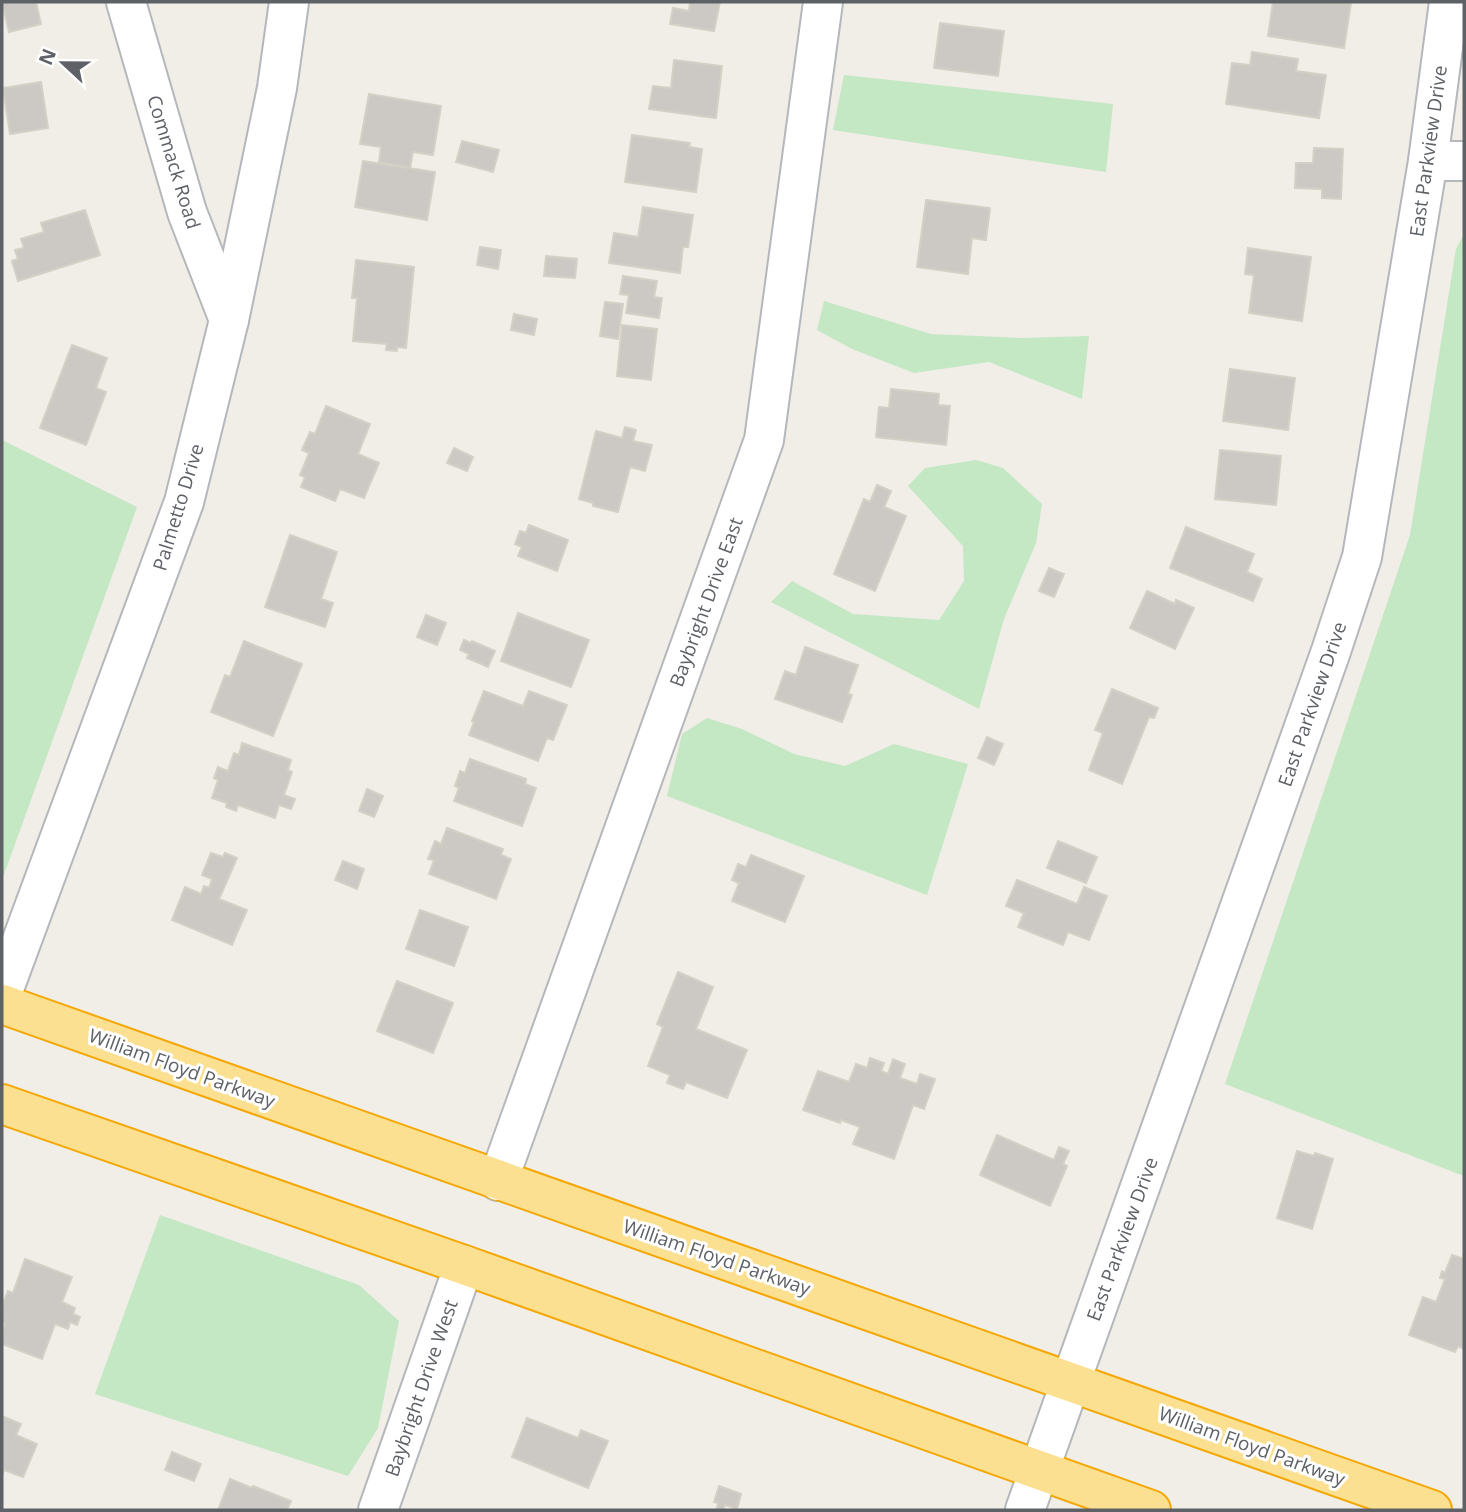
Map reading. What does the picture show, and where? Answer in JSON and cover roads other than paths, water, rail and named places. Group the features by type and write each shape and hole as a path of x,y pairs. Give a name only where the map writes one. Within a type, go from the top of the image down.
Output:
{"highway":[{"name":"William Floyd Parkway","path":"2,1004 1432,1510"},
{"path":"2,1104 464,1265 1151,1510"}],"street":[{"name":"Commack Road","path":"126,2 187,212 229,320"},
{"name":"Palmetto Drive","path":"2,994 184,502 229,320 277,89 289,2"},
{"name":"Baybright Drive East","path":"498,1181 764,440 823,2"},
{"name":"East Parkview Drive","path":"1025,1510 1330,654 1362,557 1446,161 1449,2"},
{"name":"Baybright Drive West","path":"379,1510 464,1265"}]}
